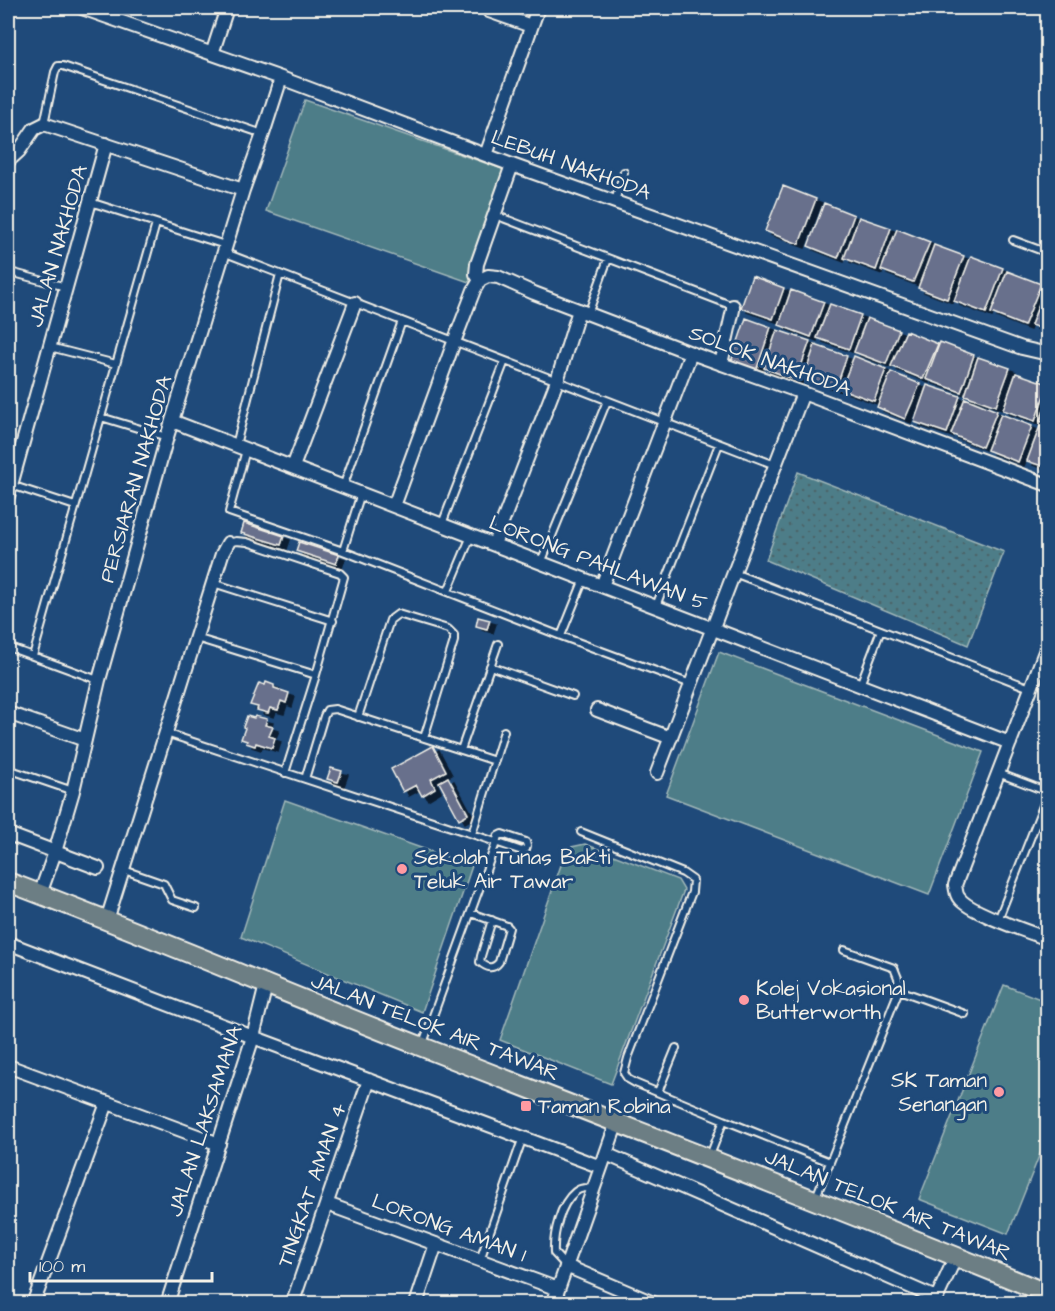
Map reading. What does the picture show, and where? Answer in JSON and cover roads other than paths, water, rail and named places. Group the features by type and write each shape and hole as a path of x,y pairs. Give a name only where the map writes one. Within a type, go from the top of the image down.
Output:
{"main road":[{"name":"JALAN TELOK AIR TAWAR","path":"8,882 815,1200 1047,1294"}],"street":[{"name":"LEBUH NAKHODA","path":"82,8 281,78 512,165 1022,348 1047,354"},
{"path":"212,54 227,8"},
{"path":"486,155 538,8"},
{"path":"489,11 531,26"},
{"name":"PERSIARAN NAKHODA","path":"40,894 73,790 99,680 167,437 224,248 281,78"},
{"path":"8,161 19,151 34,129 44,124 243,190"},
{"name":"JALAN NAKHODA","path":"9,490 13,456 50,346 106,144"},
{"path":"394,506 454,342 480,280 476,274 477,264 512,165"},
{"name":"SOLOK NAKHODA","path":"480,280 488,276 498,277 721,364 1047,485"},
{"path":"293,467 355,303"},
{"path":"721,364 734,310 732,306"},
{"path":"494,544 584,312"},
{"path":"602,586 691,352"},
{"path":"657,773 803,393"},
{"name":"LORONG PAHLAWAN 5","path":"172,421 1010,742"},
{"path":"107,920 222,554 228,543"},
{"path":"1047,644 955,885 957,897 965,905 1047,939"},
{"path":"597,710 671,738"},
{"path":"8,713 85,740"},
{"path":"8,834 98,868"},
{"path":"8,943 523,1137 603,1160 935,1301 956,1256"},
{"name":"JALAN LAKSAMANA","path":"167,1304 253,1037 266,985"},
{"path":"8,1066 219,1144"},
{"name":"TINGKAT AMAN 4","path":"292,1304 369,1080"},
{"path":"33,1304 107,1103"},
{"path":"553,1304 617,1122"},
{"name":"LORONG AMAN 1","path":"327,1204 558,1289"},
{"path":"416,1304 436,1244"},
{"path":"566,1266 656,1304"}],"lane":[{"path":"44,124 55,72 58,66 63,66 263,134"},
{"path":"615,202 624,172"},
{"path":"90,202 224,248 280,274 775,466"},
{"path":"494,215 732,306"},
{"path":"33,656 156,224"},
{"path":"1013,240 1047,253"},
{"path":"584,312 608,259"},
{"path":"8,278 14,273 66,287"},
{"path":"280,274 241,447 229,512 343,551 692,684"},
{"path":"343,487 402,321"},
{"path":"50,346 116,364"},
{"path":"442,524 505,361"},
{"path":"541,562 607,400"},
{"path":"101,417 167,437"},
{"path":"656,606 719,444"},
{"path":"9,490 75,506"},
{"path":"343,551 361,493"},
{"path":"448,591 471,536"},
{"path":"228,543 247,542 340,573 344,578 333,621 285,772"},
{"path":"734,573 1030,688"},
{"path":"561,636 584,579"},
{"path":"213,583 333,621"},
{"path":"358,717 390,620 398,614 448,629 454,635 454,641 424,738"},
{"path":"860,685 881,630"},
{"path":"196,638 316,675"},
{"path":"461,750 498,644"},
{"path":"8,647 99,680"},
{"path":"490,666 573,696"},
{"path":"306,779 324,716 327,710 335,709 495,761"},
{"path":"472,834 504,731"},
{"path":"165,733 285,772 496,843 522,851 526,849 525,842 502,834 498,836 496,843 471,913 421,1046"},
{"path":"8,769 73,790"},
{"path":"998,773 1047,792 998,920"},
{"path":"581,832 682,873 693,880 692,892 628,1059 624,1073 628,1079 830,1162"},
{"path":"124,870 165,884 172,900 196,908"},
{"path":"471,913 492,920 509,928 499,962 491,968 480,962 480,956 492,920"},
{"path":"815,1200 898,990 898,978 894,968 844,950"},
{"path":"898,990 965,1014"},
{"path":"658,1092 675,1048"},
{"path":"709,1158 724,1120"},
{"path":"479,1260 523,1137"},
{"path":"566,1266 554,1253 553,1241 558,1221 576,1190 585,1187 594,1189"}],"place":[{"name":"Sekolah Tunas Bakti Teluk Air Tawar","path":"402,869"},
{"name":"Kolej Vokasional Butterworth","path":"744,1000"},
{"name":"SK Taman Senangan","path":"999,1092"},
{"name":"Taman Robina","path":"526,1106"}]}
